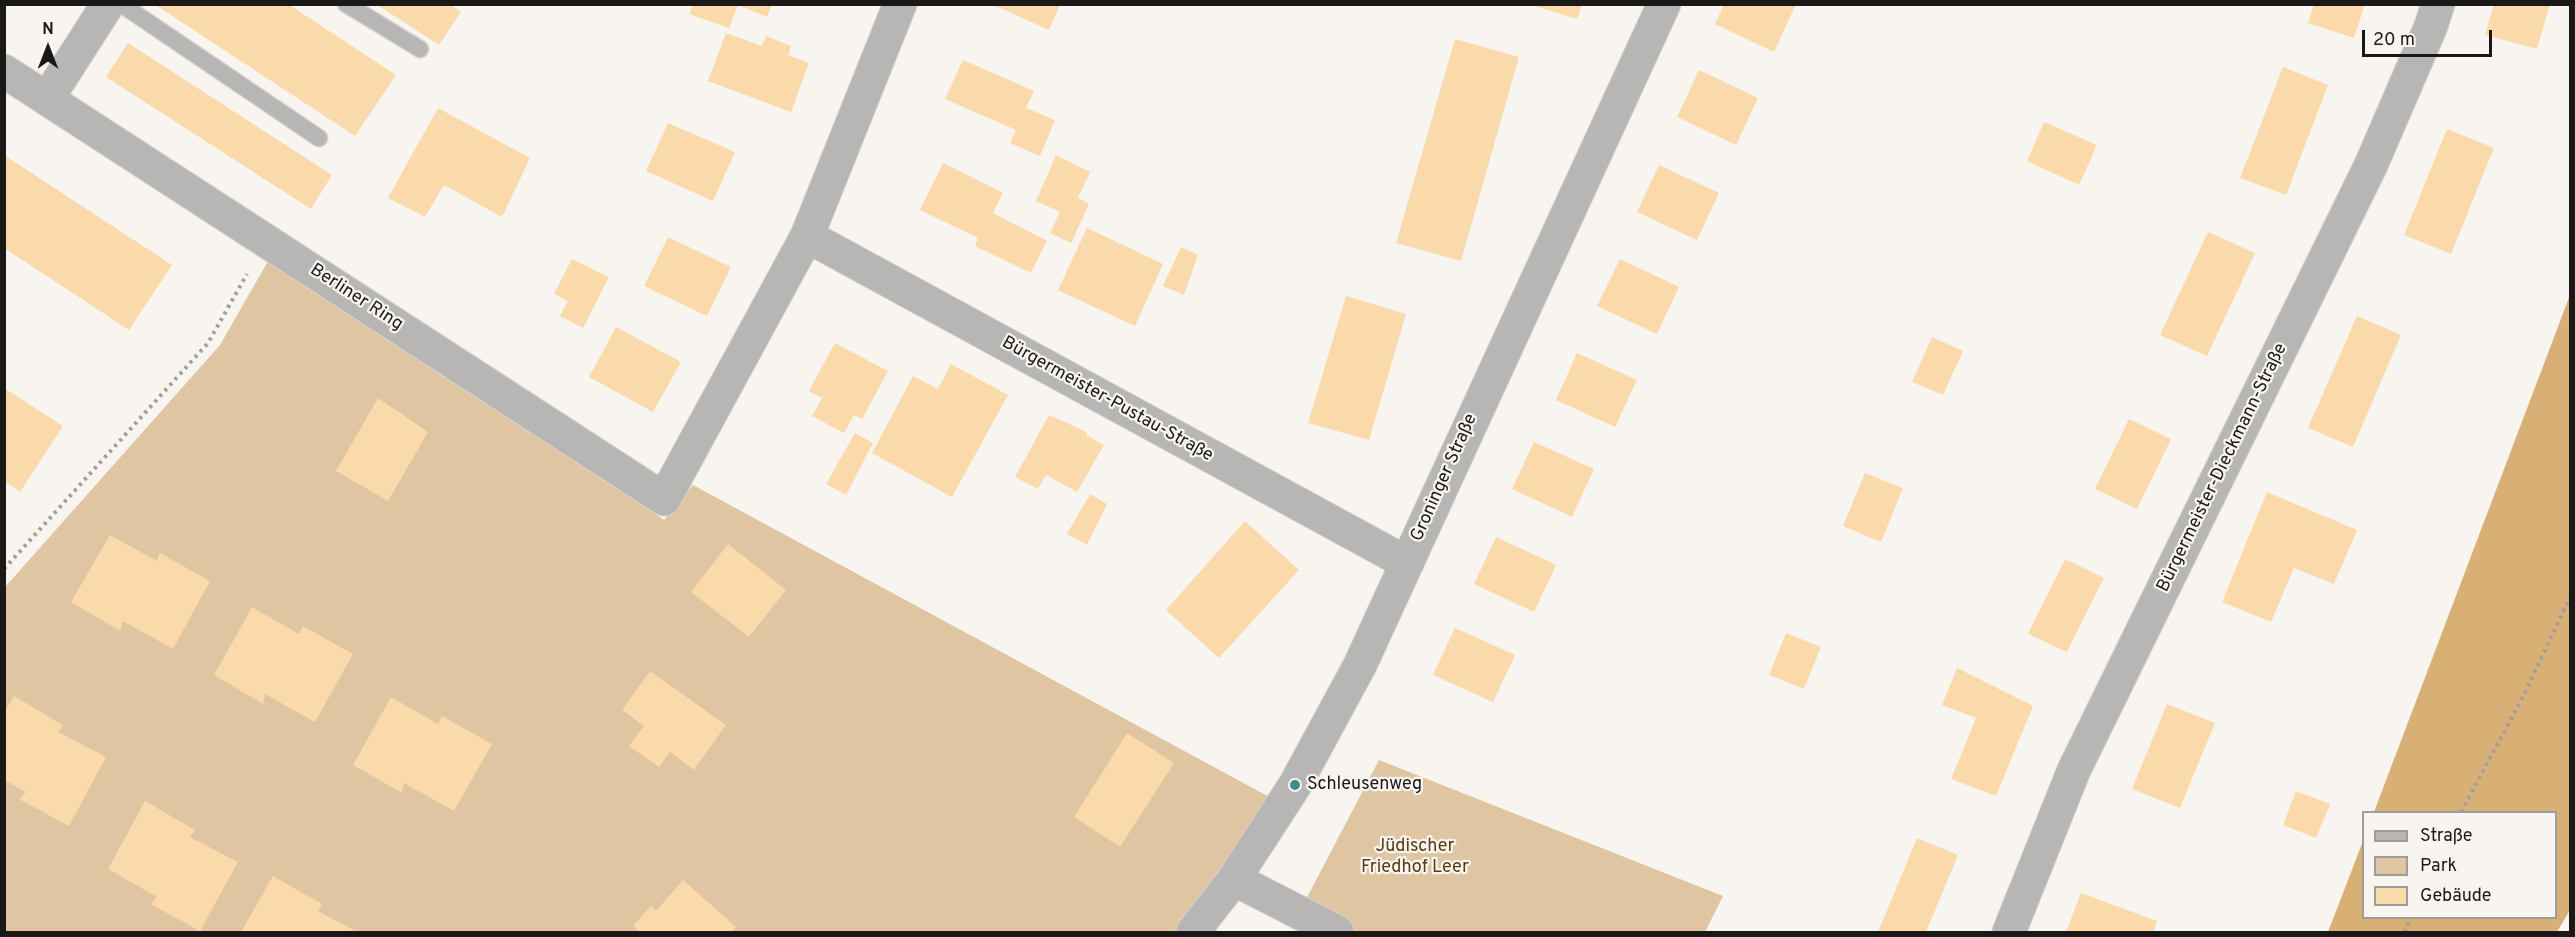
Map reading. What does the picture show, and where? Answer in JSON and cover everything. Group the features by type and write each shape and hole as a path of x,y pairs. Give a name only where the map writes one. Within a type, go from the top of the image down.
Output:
{"street":[{"path":"47,99 108,4"},
{"path":"807,236 900,4"},
{"name":"Groninger Straße","path":"1193,933 1234,879 1295,786 1360,665 1664,4"},
{"name":"Bürgermeister-Dieckmann-Straße","path":"2009,933 2074,770 2371,165 2438,4"},
{"name":"Berliner Ring","path":"4,71 664,499 807,236"},
{"name":"Bürgermeister-Pustau-Straße","path":"807,236 1407,563"},
{"path":"1234,879 1337,933"}],"lane":[{"path":"121,4 319,138"},
{"path":"346,4 420,49"}],"path":[{"path":"4,569 208,343 267,240"},
{"path":"2462,811 2523,697 2571,597"}],"green space":[{"path":"271,256 664,520 693,485 1273,799 1222,872 1174,932 5,932 5,587 220,345"},
{"name":"Jüdischer Friedhof Leer","path":"1379,760 1723,896 1705,932 1349,932 1303,905"}],"shaded area":[{"path":"2570,295 2570,910 2557,932 2328,932 2362,844 2362,919 2557,919 2557,811 2374,811"}],"building":[{"path":"154,4 288,4 396,75 355,136"},
{"path":"376,4 449,4 461,12 439,45"},
{"path":"693,4 772,4 767,17 738,5 729,28 689,14"},
{"path":"991,4 1060,4 1049,30"},
{"path":"1528,4 1582,4 1577,19"},
{"path":"1724,4 1796,4 1774,52 1715,24"},
{"path":"2314,4 2365,4 2354,38 2308,23"},
{"path":"2494,4 2550,4 2537,49 2485,35"},
{"path":"726,33 762,46 766,36 791,46 788,55 809,63 791,112 708,81"},
{"path":"1455,39 1519,57 1461,261 1396,243"},
{"path":"128,43 332,175 311,209 106,77"},
{"path":"963,60 1034,91 1026,108 1055,120 1040,156 1010,143 1016,130 945,99"},
{"path":"2283,67 2328,85 2286,195 2240,178"},
{"path":"1699,70 1758,98 1736,145 1677,117"},
{"path":"438,108 530,158 502,217 444,185 425,217 388,198"},
{"path":"2044,122 2097,145 2079,185 2027,161"},
{"path":"668,123 735,152 713,201 646,171"},
{"path":"2447,129 2494,148 2451,254 2404,235"},
{"path":"4,155 172,265 129,330 4,248"},
{"path":"1056,155 1090,172 1078,198 1089,204 1071,243 1050,233 1060,212 1036,201"},
{"path":"943,163 1003,193 993,213 1047,241 1031,273 975,246 978,238 920,210"},
{"path":"1659,165 1719,193 1697,240 1637,212"},
{"path":"1087,228 1163,264 1135,326 1058,290"},
{"path":"2208,232 2255,253 2207,356 2160,335"},
{"path":"668,237 731,267 707,316 644,286"},
{"path":"1181,247 1198,255 1184,295 1163,286"},
{"path":"572,259 609,277 583,328 560,316 568,301 554,294"},
{"path":"1620,259 1679,287 1657,334 1597,306"},
{"path":"1346,296 1406,314 1369,440 1308,423"},
{"path":"2357,316 2401,335 2353,447 2308,428"},
{"path":"616,327 681,362 653,412 589,377"},
{"path":"1932,337 1963,351 1943,395 1912,382"},
{"path":"835,343 888,371 862,419 854,415 844,433 812,416 822,398 809,391"},
{"path":"1577,353 1637,380 1615,427 1556,400"},
{"path":"951,364 1008,395 952,497 872,453 913,376 938,389"},
{"path":"4,388 63,426 20,492 4,481"},
{"path":"378,398 428,432 388,501 336,471"},
{"path":"1049,415 1087,432 1086,435 1104,445 1077,492 1046,475 1038,489 1015,477"},
{"path":"2129,419 2171,439 2137,509 2095,489"},
{"path":"855,433 873,443 846,495 826,484"},
{"path":"1534,442 1594,469 1572,517 1512,489"},
{"path":"1865,473 1903,488 1881,542 1843,526"},
{"path":"2267,492 2357,530 2334,584 2294,568 2271,622 2222,602"},
{"path":"1090,494 1107,504 1087,545 1067,534"},
{"path":"1245,521 1299,570 1219,658 1166,610"},
{"path":"110,535 157,561 160,553 210,581 173,649 123,621 120,631 71,602"},
{"path":"1496,537 1556,565 1534,612 1474,584"},
{"path":"728,544 786,590 749,637 691,592"},
{"path":"2065,559 2104,578 2067,652 2028,634"},
{"path":"252,607 299,634 303,626 353,654 315,722 265,694 263,704 214,675"},
{"path":"1455,628 1515,655 1493,702 1433,675"},
{"path":"1786,633 1821,647 1804,689 1769,675"},
{"path":"1957,668 2033,706 1996,796 1951,779 1976,718 1942,705"},
{"path":"650,671 726,725 694,770 670,752 659,767 629,746 644,726 622,710"},
{"path":"14,696 63,725 58,732 106,757 69,826 19,799 26,792 4,780 4,713"},
{"path":"391,697 438,724 442,716 492,744 454,811 404,783 402,793 353,765"},
{"path":"2167,704 2215,723 2180,808 2132,789"},
{"path":"1127,733 1174,763 1120,847 1074,817"},
{"path":"2296,791 2330,804 2316,838 2283,825"},
{"path":"145,801 195,830 190,837 238,862 200,931 150,904 157,897 108,869"},
{"path":"1917,838 1958,855 1926,932 1878,932"},
{"path":"273,876 322,904 318,911 357,932 241,932"},
{"path":"683,880 736,927 731,932 640,932 633,926 651,906 656,911"},
{"path":"2081,893 2157,921 2153,932 2066,932"}],"place":[{"name":"Schleusenweg","path":"1295,785"}]}
